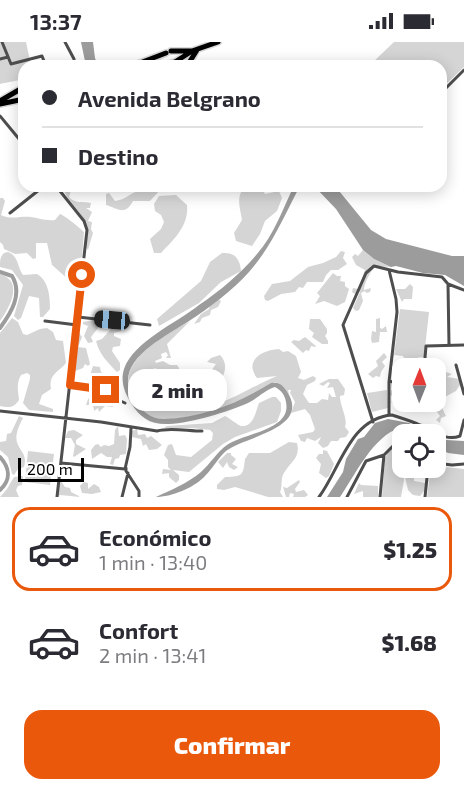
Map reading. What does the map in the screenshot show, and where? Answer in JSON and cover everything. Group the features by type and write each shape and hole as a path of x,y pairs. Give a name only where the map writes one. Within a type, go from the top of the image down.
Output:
{"highway":[{"path":"176,60 218,42"},
{"path":"147,60 168,52 195,50"},
{"path":"190,60 195,50"},
{"path":"0,102 18,91"},
{"path":"10,102 18,100"},
{"path":"0,102 18,103"}],"street":[{"path":"2,42 9,63 18,62"},
{"path":"65,42 74,60"},
{"path":"27,60 42,56 44,60"},
{"path":"0,59 8,57"},
{"path":"447,87 464,70"},
{"path":"0,116 18,138"},
{"path":"10,213 36,192"},
{"path":"57,497 86,226 60,192"},
{"path":"372,422 343,322 370,268 374,266 442,277 448,284 464,290"},
{"path":"389,270 397,312 389,382 389,415"},
{"path":"448,284 449,345"},
{"path":"78,317 150,325"},
{"path":"45,321 77,325"},
{"path":"425,358 426,346 464,345"},
{"path":"456,365 464,393"},
{"path":"70,385 104,389 112,397 125,403"},
{"path":"0,411 157,431 166,428 177,431 202,431"},
{"path":"319,497 334,474 351,440 361,429 372,422 389,415 451,438 460,436 464,420"},
{"path":"131,427 126,468 139,491 139,497"},
{"path":"347,497 366,461 384,454 392,447"},
{"path":"380,497 384,454"},
{"path":"61,464 126,468"},
{"path":"446,464 464,464"},
{"path":"123,497 128,474"},
{"path":"425,497 427,478"}],"shaded area":[{"path":"0,42 26,42 30,60 18,60 18,80 0,84"},
{"path":"81,42 93,42 96,60 85,60"},
{"path":"394,42 464,42 464,67 447,83 447,60 375,60"},
{"path":"65,192 70,192 69,197 74,201 91,203 90,208 86,208 92,212 88,221 92,222 93,233 88,250 85,222"},
{"path":"136,192 158,192 150,201 133,201 124,210 106,205 106,194 109,193 115,201"},
{"path":"242,192 264,192 265,194 279,192 282,198 277,211 265,221 252,246 236,241 234,233 242,220 239,206"},
{"path":"291,192 297,192 271,241 249,272 213,305 141,354 128,377 129,390 137,404 146,413 156,418 192,416 220,408 271,383 280,384 286,390 292,403 291,414 273,430 226,451 205,476 189,488 175,494 156,497 196,476 227,445 274,425 282,419 286,411 285,397 275,387 248,403 220,413 178,423 157,423 147,420 134,408 123,383 124,369 137,350 157,333 215,294 237,275 263,247"},
{"path":"320,192 340,192 371,230 386,239 452,256 464,256 464,286 445,275 391,267 374,259 363,250 336,209"},
{"path":"176,195 187,205 186,219 180,232 166,248 161,253 154,253 150,239 161,229 164,222 161,215 155,211 154,204 159,196"},
{"path":"0,198 5,201 1,215 12,218 31,217 55,220 60,214 84,232 82,257 72,262 73,280 69,280 52,265 47,243 36,243 36,258 33,259 27,253 15,254 4,249 0,242"},
{"path":"363,250 374,259 391,267 375,266 364,287 364,290 371,288 370,292 361,293 363,301 359,310 356,311 353,308 360,292 355,294 352,292 353,288 358,289 365,270 356,265 352,257 355,254 358,256"},
{"path":"341,251 345,252 343,258 347,264 338,270 331,270 323,282 307,282 303,288 299,287 295,292 265,300 264,296 272,284 290,281 308,267 336,257"},
{"path":"8,252 16,259 23,275 37,274 44,281 49,294 50,309 43,317 40,317 39,298 29,296 21,318 18,320 14,316 23,285 12,270 0,267 2,255"},
{"path":"222,253 236,257 241,271 221,282 199,303 159,326 157,319 201,281 210,262"},
{"path":"333,273 341,276 340,281 345,282 345,286 349,289 345,302 337,306 324,301 315,304 320,296 317,293"},
{"path":"0,274 12,282 13,295 0,321"},
{"path":"410,284 413,287 412,299 404,299 402,302 396,289 405,289"},
{"path":"218,299 221,301 218,307 211,310 210,315 194,324 201,314"},
{"path":"400,309 429,312 424,357 404,358 394,355"},
{"path":"12,318 18,322 23,334 27,335 47,328 53,332 56,340 63,341 66,363 51,380 51,389 42,395 39,404 53,409 53,412 29,410 23,403 30,379 27,373 19,378 17,403 11,407 0,406 0,333"},
{"path":"380,318 380,328 386,326 387,332 380,332 379,342 372,343 372,331 376,332 376,319"},
{"path":"310,319 320,319 327,329 325,336 328,344 322,344 312,337 314,333 309,329"},
{"path":"93,320 98,328 91,337 93,342 88,343 84,336 88,326 83,322"},
{"path":"190,321 167,344 171,358 166,358 168,355 166,352 161,354 162,358 155,361 177,365 179,372 171,375 168,372 163,375 161,373 152,379 149,375 152,372 157,373 156,368 145,374 145,387 154,401 167,407 188,409 215,405 277,376 257,378 252,366 261,354 279,349 296,356 301,372 298,378 304,380 313,376 316,378 307,385 303,394 309,403 317,403 322,399 328,400 329,393 332,397 336,397 333,387 327,388 330,383 323,386 319,384 329,379 338,379 345,389 344,395 340,396 345,427 349,432 346,437 338,441 331,441 323,448 318,443 321,437 315,441 307,438 305,442 301,441 298,435 313,432 315,429 310,415 305,409 291,413 295,402 290,393 291,390 288,390 289,394 283,386 275,382 235,402 206,413 161,419 146,413 135,401 129,388 129,375 134,363 154,343"},
{"path":"116,323 123,324 121,331 114,333 114,336 121,339 120,346 113,347 112,351 120,363 120,370 117,372 102,354 96,341 102,339"},
{"path":"79,333 82,337 78,347 86,348 90,364 88,366 85,364 83,368 75,371 73,369"},
{"path":"305,337 316,346 311,346 309,351 306,350 303,353 291,342"},
{"path":"384,353 387,357 382,362 385,366 380,377 373,378 368,374 378,366 376,361"},
{"path":"220,355 224,360 225,369 222,378 217,380 211,371 216,364 207,362"},
{"path":"93,366 100,367 101,372 108,376 108,381 102,387 97,386 100,376 90,375"},
{"path":"446,372 452,374 447,377 460,379 462,382 456,391 446,396"},
{"path":"99,390 103,394 101,404 109,400 113,407 105,406 99,412 98,408 94,411 93,405 86,405 92,396 97,397"},
{"path":"387,390 388,408 372,412 367,393"},
{"path":"276,397 281,403 277,422 235,437 189,472 173,470 179,475 176,483 169,477 169,473 162,474 163,469 171,470 164,455 168,445 172,444 176,455 191,457 212,440 213,433 210,430 192,428 164,428 212,423 225,416 240,426 246,426 254,418 259,403"},
{"path":"437,412 444,412 446,416 441,418 440,423 436,420 440,416"},
{"path":"19,416 23,418 16,437 25,460 24,467 18,469 14,475 8,457 0,450 0,442 6,441 7,434 11,433"},
{"path":"388,419 411,424 392,424 392,432 366,457 340,497 327,497 343,472 346,459 358,439 364,437 375,423"},
{"path":"118,426 119,436 125,435 127,439 126,454 115,459 113,465 110,464 112,457 101,453 92,459 91,450 95,445 98,444 101,447 114,444 115,430"},
{"path":"137,429 138,435 145,434 147,438 151,436 162,445 157,449 149,450 146,444 143,446 141,439 132,437 132,431"},
{"path":"74,430 83,435 76,440 76,444 86,449 74,457 75,445 71,438 65,438 68,431"},
{"path":"446,440 464,441 464,455 446,452"},
{"path":"289,442 297,443 298,452 283,475 280,492 283,497 268,497 235,487 217,489 217,485 225,477 241,474 249,453 270,453"},
{"path":"390,447 392,447 392,478 404,478 401,497 382,497 385,459"},
{"path":"323,450 327,451 334,464 326,478 319,473 321,464 316,458 319,454 323,454"},
{"path":"28,451 54,454 50,485 25,482"},
{"path":"227,453 231,453 236,459 232,464 238,467 234,470 227,462 223,468 218,462"},
{"path":"446,467 464,469 464,497 427,497 430,478 446,478"},
{"path":"23,476 22,485 16,490 19,497 0,497 14,477"},
{"path":"405,478 414,478 414,481 425,483 425,490 420,496 413,495 408,490"},
{"path":"299,480 296,492 304,490 308,495 293,497 294,494 290,493 289,497 286,497 283,487 287,488"},
{"path":"61,481 65,487 70,488 71,492 81,497 60,495 58,497 58,487"},
{"path":"84,482 88,483 88,489 94,484 101,492 82,493 80,486"},
{"path":"359,483 378,486 378,497 363,497 363,491 354,494"}],"waterway":[{"path":"0,272 12,276 16,290 12,310 0,328"},
{"path":"0,457 6,465 8,474 0,490"}],"route":[{"path":"82,275 70,385 106,390"}]}
